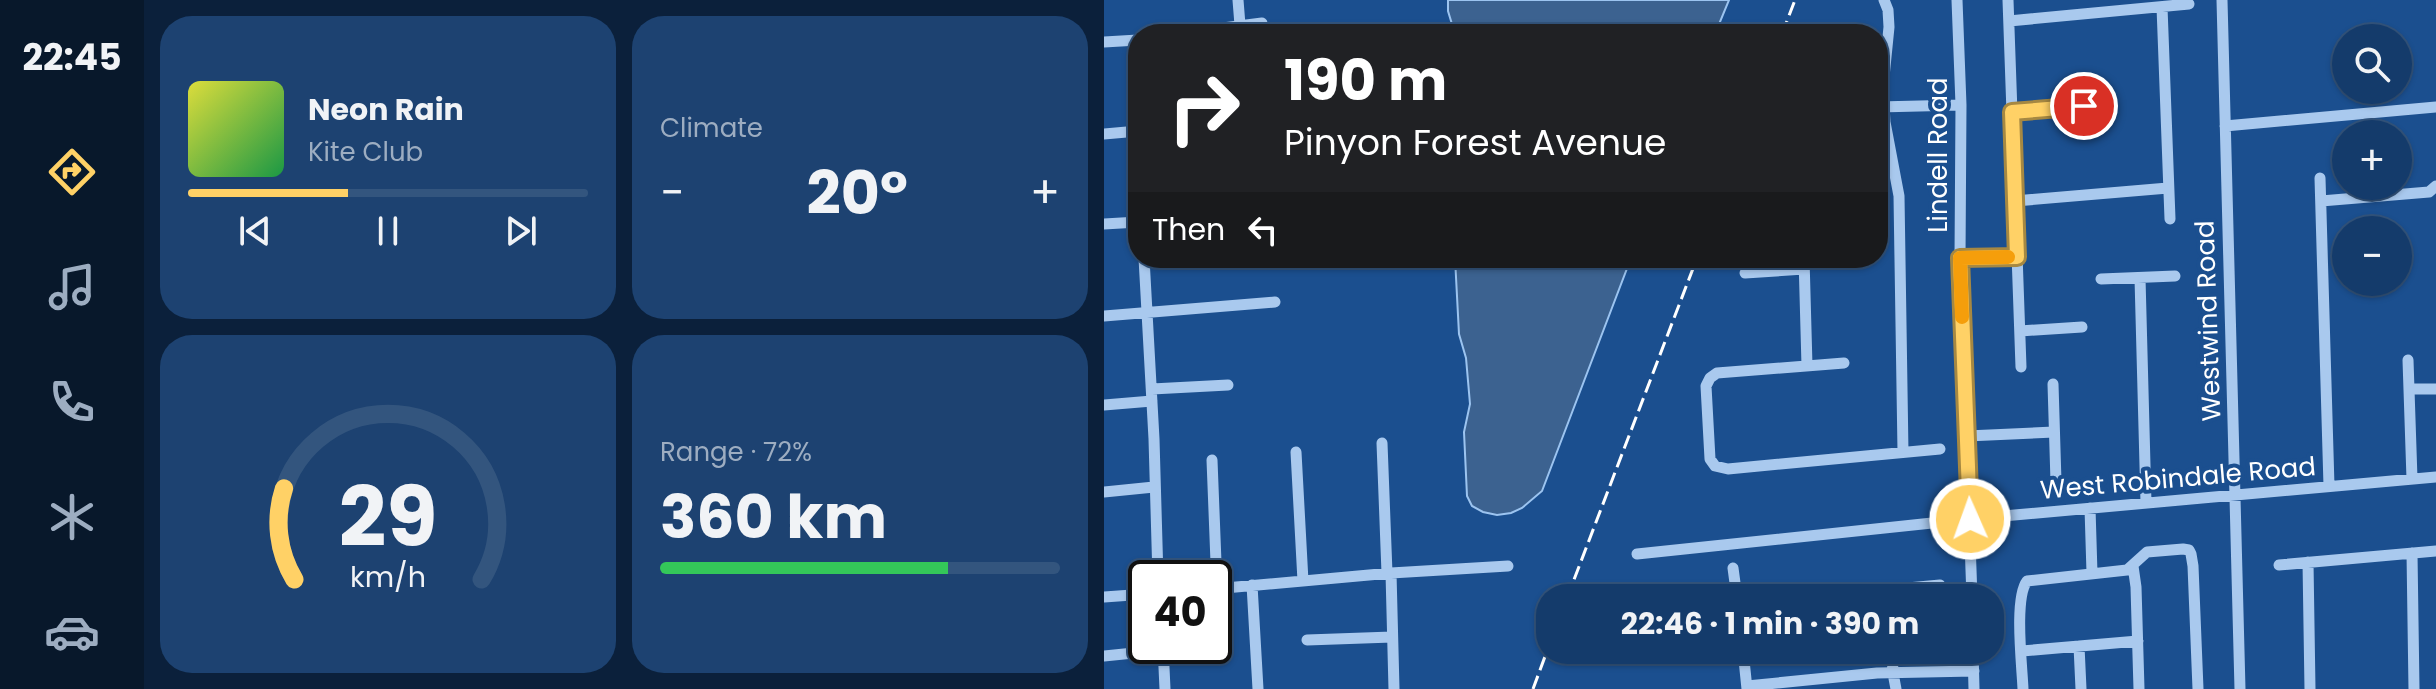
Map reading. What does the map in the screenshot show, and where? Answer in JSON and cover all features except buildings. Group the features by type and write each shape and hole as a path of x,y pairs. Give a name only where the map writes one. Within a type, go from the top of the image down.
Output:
{"street":[{"path":"1238,0 1240,24"},
{"path":"1884,0 1888,10 1888,37"},
{"name":"Lindell Road","path":"1957,0 1961,105 1960,258 1972,584"},
{"path":"2008,0 2021,367"},
{"name":"Westwind Road","path":"2222,0 2240,689"},
{"path":"2009,21 2189,4"},
{"path":"2162,7 2170,219"},
{"path":"1251,24 1262,23"},
{"path":"1104,42 1128,41"},
{"path":"2012,112 2108,104"},
{"path":"1888,107 1961,105"},
{"path":"2225,126 2436,107"},
{"path":"1104,134 1128,132"},
{"path":"1888,144 1899,196 1903,452"},
{"path":"2320,178 2329,486"},
{"path":"2321,201 2429,192 2436,186"},
{"path":"2015,201 2168,188"},
{"path":"1104,224 1128,223"},
{"path":"1960,258 2017,257"},
{"path":"1144,268 1157,560"},
{"path":"1745,273 1774,268"},
{"path":"1804,268 1807,366"},
{"path":"2101,279 2175,276"},
{"path":"2140,278 2146,503"},
{"path":"1104,316 1275,302"},
{"path":"2020,331 2082,327"},
{"path":"2408,360 2412,479"},
{"path":"1844,363 1717,373 1710,378 1706,386 1710,459 1715,466 1728,469 1940,449"},
{"path":"2053,384 2056,482"},
{"path":"1104,405 1228,385"},
{"path":"2409,389 2436,389"},
{"path":"1967,436 2054,432"},
{"path":"1382,443 1394,689"},
{"path":"1296,452 1303,581"},
{"path":"1212,460 1215,560"},
{"name":"West Robindale Road","path":"1637,554 1970,519 2436,477"},
{"path":"1104,492 1154,487"},
{"path":"2090,508 2092,573"},
{"path":"2023,689 2020,602 2023,585 2032,579 2127,570 2147,552 2189,550 2193,566 2198,689"},
{"path":"2279,565 2436,551"},
{"path":"2412,553 2414,689"},
{"path":"2308,562 2310,689"},
{"path":"1232,587 1508,566"},
{"path":"2133,566 2139,689"},
{"path":"1733,568 1735,584"},
{"path":"1252,585 1258,689"},
{"path":"1104,597 1128,595"},
{"path":"1307,640 1392,637"},
{"path":"2022,651 2138,641"},
{"path":"2079,646 2081,689"},
{"path":"1104,656 1128,653"},
{"path":"1164,664 1165,689"},
{"path":"1745,664 1747,687 1893,673 1974,671"},
{"path":"1893,664 1896,689"},
{"path":"1974,664 1974,689"}],"water":[{"path":"1448,0 1729,0 1719,24 1452,24"},
{"path":"1456,268 1627,268 1542,491 1511,513 1497,515 1483,512 1472,506 1467,496 1464,432 1470,404 1466,358 1459,334"}],"railway":[{"path":"1786,24 1795,0"},
{"path":"1572,584 1693,268"},
{"path":"1533,689 1542,664"}],"slow traffic":[{"path":"1962,317 1960,258 2008,257"}],"route":[{"path":"1970,519 1960,258 2017,257 2012,112 2084,106"}]}
